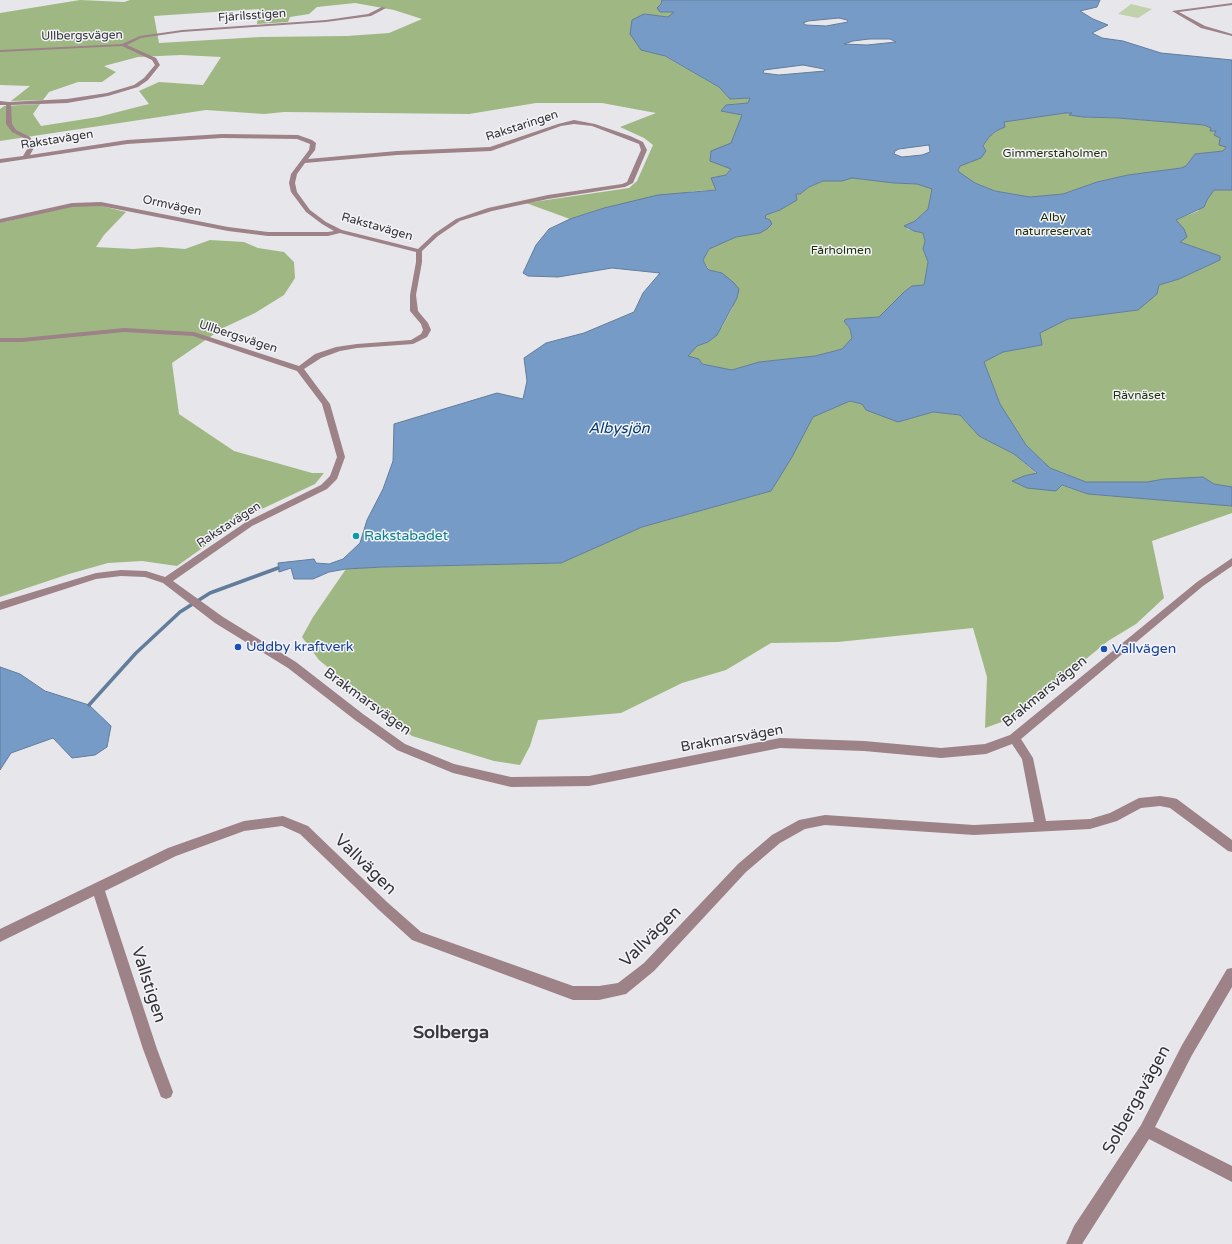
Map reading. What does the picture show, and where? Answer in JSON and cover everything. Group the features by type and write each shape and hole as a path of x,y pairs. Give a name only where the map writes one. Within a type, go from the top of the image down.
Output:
{"street":[{"path":"1232,4 1174,11 1187,20 1203,27 1232,35"},
{"name":"Fjärilsstigen","path":"123,45 140,37 182,31 326,21 369,15 384,8"},
{"path":"1220,32 1232,31"},
{"name":"Ullbergsvägen","path":"0,51 123,45 154,59 158,65 146,79 136,86 126,90 84,99 9,104 0,103"},
{"path":"9,104 9,124 14,131 28,138 32,146 26,156"},
{"name":"Rakstaringen","path":"304,161 397,153 491,149 560,125 574,122 593,125 641,143 644,150 630,183 623,186 548,197 490,209 458,220 436,235 419,251"},
{"name":"Rakstavägen","path":"0,161 127,142 181,138 298,137 313,143 312,150 294,174 292,183 294,192 308,211 324,223 340,231 419,251 419,262 413,303 414,311 427,330 424,335 413,342 357,346 339,349 318,356 300,369 326,404 341,457 334,477 324,486 249,524 166,581"},
{"name":"Ormvägen","path":"0,221 72,205 101,204 228,229 268,234 328,234 340,231"},
{"name":"Ullbergsvägen","path":"0,340 22,340 124,330 194,334 300,369"},
{"name":"Brakmarsvägen","path":"166,581 219,620 292,664 359,717 401,747 453,768 511,782 589,781 780,743 864,746 941,753 986,749 1014,738 1195,588 1232,561"},
{"path":"0,606 96,576 121,572 146,574 166,581"},
{"path":"1014,738 1027,758 1041,827"},
{"name":"Vallvägen","path":"0,936 172,852 244,826 283,821 304,830 383,906 417,936 573,993 599,993 621,989 649,967 742,868 776,839 804,824 825,820 974,830 1090,824 1112,817 1139,803 1160,800 1172,803 1232,847"},
{"name":"Vallstigen","path":"98,888 150,1049 166,1092"},
{"name":"Solbergavägen","path":"1074,1244 1080,1232 1146,1130 1187,1050 1232,974"},
{"path":"1146,1130 1232,1174"}],"green space":[{"path":"80,0 124,2 130,0 662,0 661,4 675,12 668,17 644,14 641,49 664,56 719,87 730,99 750,98 748,103 726,105 722,111 742,115 731,169 717,190 695,191 604,208 570,219 526,203 629,188 637,181 653,145 644,138 620,127 656,113 602,103 536,103 469,114 284,112 264,114 206,110 0,141 0,109 4,106 40,104 33,114 41,126 98,117 149,104 139,91 159,82 203,85 221,57 181,55 138,57 104,66 116,72 102,82 78,82 49,92 43,100 11,101 30,86 0,85 0,13","holes":["355,3 394,10 422,19 389,33 347,36 260,37 159,43 154,16 259,9 257,24 288,22 290,17 309,14 317,7"]},
{"path":"1131,4 1152,9 1138,18 1118,14"},
{"name":"Gimmerstaholmen","path":"1074,113 1070,115 1083,117 1118,118 1204,125 1211,128 1210,130 1217,131 1220,140 1226,146 1224,151 1195,154 1186,166 1181,168 1128,175 1097,182 1063,194 1030,197 995,191 975,183 959,173 958,170 960,166 986,151 983,147 989,137 996,131 1005,127 1004,122"},
{"name":"Fårholmen","path":"852,178 917,184 932,189 928,209 907,229 923,233 925,241 923,249 928,262 924,285 913,286 904,292 879,317 846,319 852,339 842,349 815,356 759,362 732,370 702,364 699,359 687,356 697,346 708,342 722,327 733,307 722,273 709,270 703,260 709,249 736,237 760,233 766,215 780,210 797,200 796,194 800,194 809,187 823,181 842,181"},
{"name":"Rävnäset","path":"1214,190 1232,190 1232,487 1214,484 1203,477 1167,479 1147,482 1086,482 1050,468 1026,445 1000,404 984,362 1003,352 1042,345 1039,333 1068,319 1138,310 1159,285 1179,279 1220,260 1220,256 1180,242 1176,220 1198,211"},
{"path":"77,205 98,205 126,212 104,235 96,247 133,249 159,247 185,249 210,240 244,242 258,248 284,252 294,262 295,278 284,295 255,313 223,328 172,363 179,414 234,451 312,473 324,473 315,484 249,515 177,566 142,561 108,563 69,574 0,597 0,223"},
{"path":"850,401 862,404 898,422 933,412 960,415 979,436 1014,454 1037,474 1024,476 1061,485 1088,494 1232,506 1232,513 1152,541 1164,598 1136,624 1108,641 1015,717 985,728 987,677 973,628 838,642 771,643 726,670 682,683 621,713 538,720 530,746 520,765 494,761 412,736 319,660 302,637 313,617 346,569 561,563 642,527 771,491 813,417"}],"water":[{"name":"Albysjön","path":"662,0 1100,0 1097,7 1080,11 1093,19 1108,25 1092,33 1102,38 1123,41 1161,53 1232,60 1232,190 1214,190 1204,207 1176,220 1184,229 1187,237 1180,242 1220,256 1220,260 1179,279 1159,285 1157,294 1138,310 1068,319 1040,333 1042,345 1003,352 984,362 1000,404 1026,445 1050,468 1086,482 1147,482 1164,479 1203,477 1214,484 1232,487 1232,506 1088,494 1062,485 1056,491 1027,488 1012,481 1037,473 1014,454 979,436 960,415 933,412 898,422 866,410 862,404 850,401 813,417 792,457 771,491 642,527 561,563 346,569 329,572 313,579 294,579 291,568 279,572 278,563 314,559 316,563 329,564 343,559 360,543 367,520 383,489 393,461 394,424 497,393 523,399 527,381 524,358 546,343 584,333 634,312 643,293 660,273 612,268 558,277 528,276 523,273 536,245 549,229 570,219 604,208 658,195 716,190 711,178 726,175 731,169 710,161 711,151 731,143 742,115 721,111 726,105 748,103 750,98 730,99 719,87 665,56 641,50 630,34 632,20 644,14 668,17 674,12 660,12 657,8 661,4","holes":["839,18 847,20 848,22 826,26 806,25 803,23 808,21","869,39 890,39 896,42 867,45 844,44","803,65 824,69 825,71 779,75 763,73 764,70","1072,113 1069,115 1204,125 1211,128 1210,131 1216,131 1214,135 1220,138 1219,145 1226,147 1223,151 1195,154 1186,166 1181,168 1128,175 1097,182 1063,194 1030,197 995,191 975,183 958,170 960,166 981,158 986,151 983,146 989,137 996,131 1005,127 1004,122","929,145 930,152 922,155 902,157 894,154 895,151 899,149","852,178 917,184 932,189 928,209 915,221 904,226 914,231 923,233 925,241 923,249 928,262 924,285 912,286 879,317 846,319 844,321 850,329 852,338 842,349 815,356 759,362 732,370 702,364 699,359 688,356 697,346 708,342 717,335 737,298 739,289 722,273 709,270 707,268 703,260 709,249 736,237 760,233 767,229 772,224 770,220 765,218 766,215 780,210 797,200 796,194 800,194 809,187 823,181 842,181"]},
{"path":"0,667 20,674 45,691 89,705 111,726 107,747 95,755 72,758 53,738 11,753 0,770"}],"waterway":[{"path":"89,705 136,653 180,612 210,593 278,568"}],"place":[{"name":"Rakstabadet","path":"356,536"},
{"name":"Uddby kraftverk","path":"238,647"},
{"name":"Vallvägen","path":"1104,649"}],"district":[{"name":"Solberga","path":"451,1033"}],"park label":[{"name":"Alby naturreservat","path":"1053,225"}]}
